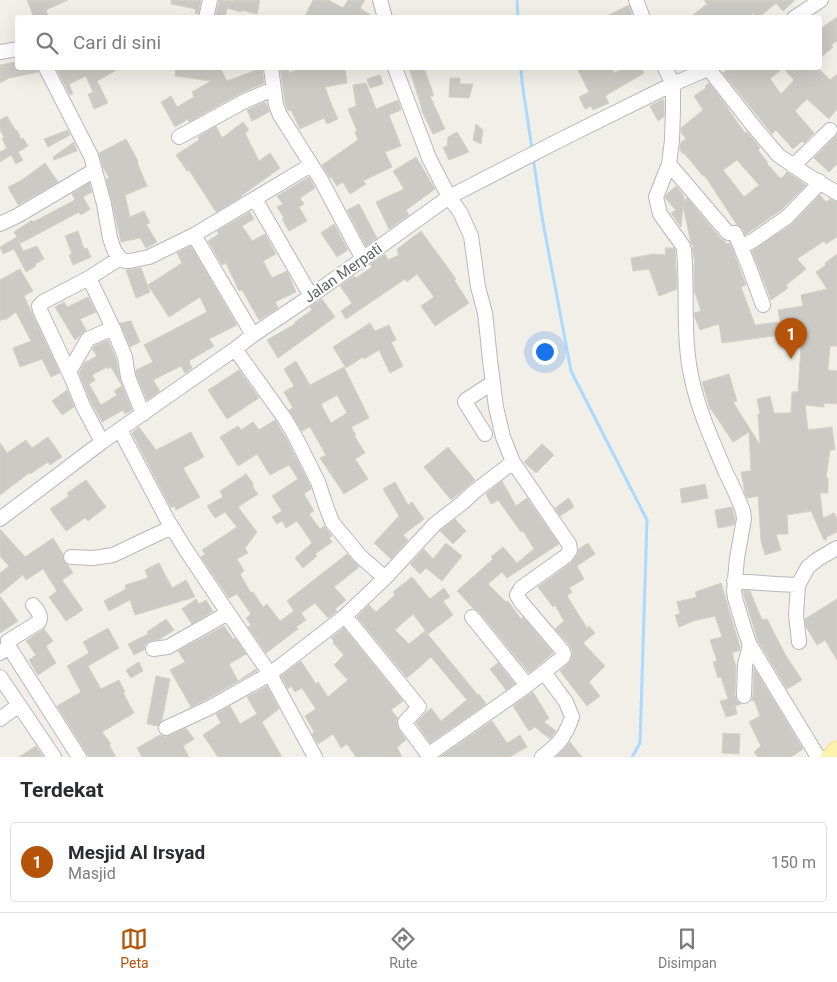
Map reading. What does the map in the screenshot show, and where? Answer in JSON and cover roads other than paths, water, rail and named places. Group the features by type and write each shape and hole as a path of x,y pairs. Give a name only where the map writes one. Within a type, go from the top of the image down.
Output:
{"main road":[{"path":"830,757 837,750"}],"street":[{"path":"207,15 210,0"},
{"path":"380,0 384,15"},
{"path":"636,0 642,15"},
{"path":"798,15 821,0"},
{"path":"0,52 15,50"},
{"path":"47,70 92,156 110,238 114,250 125,261 150,257 194,235 311,165"},
{"path":"271,70 273,90 280,115 321,180 363,260"},
{"path":"345,616 418,705 418,709 405,722 429,756 527,685 560,660 564,654 517,595 521,588 566,556 570,547 514,462 503,437 492,383 485,313 478,288 471,236 460,212 449,197 429,158 395,70"},
{"path":"667,70 673,84 674,109 669,164 656,197 660,214 684,250 686,330 692,381 700,410 740,504 744,519 734,581 735,598 750,646 818,757"},
{"name":"Jalan Merpati","path":"1,517 102,442 363,260 449,197 560,140 704,70"},
{"path":"711,70 778,155 837,192"},
{"path":"179,137 243,102 273,90"},
{"path":"793,166 830,130"},
{"path":"669,164 728,232 735,233 750,267 763,305"},
{"path":"0,224 18,216 96,170"},
{"path":"741,247 787,218 819,181"},
{"path":"255,199 311,296"},
{"path":"194,235 253,335"},
{"path":"102,442 83,406 39,306 120,258"},
{"path":"89,278 125,357 128,378 143,414"},
{"path":"69,372 88,339 113,328"},
{"path":"235,349 295,436 318,482 332,522 360,556 385,578"},
{"path":"484,434 465,402 492,383"},
{"path":"120,430 172,527 270,674 316,757"},
{"path":"166,728 209,708 270,674 345,616 385,578 435,524 514,462"},
{"path":"71,556 93,558 113,555 172,527"},
{"path":"799,642 796,615 798,585 808,567 837,548"},
{"path":"734,581 798,585"},
{"path":"33,605 39,612 41,618 39,622 8,641 4,650 79,757"},
{"path":"153,649 168,647 228,613"},
{"path":"472,617 527,685"},
{"path":"744,696 745,665 750,646"},
{"path":"542,757 564,737 572,717 566,702 544,672"},
{"path":"0,677 54,757"},
{"path":"0,719 19,705"}],"waterway":[{"path":"517,0 518,15"},
{"path":"521,70 532,149"},
{"path":"533,157 542,217 571,371 647,520 640,743 632,757"}],"place":[{"name":"Mesjid Al Irsyad","path":"791,359"}]}
